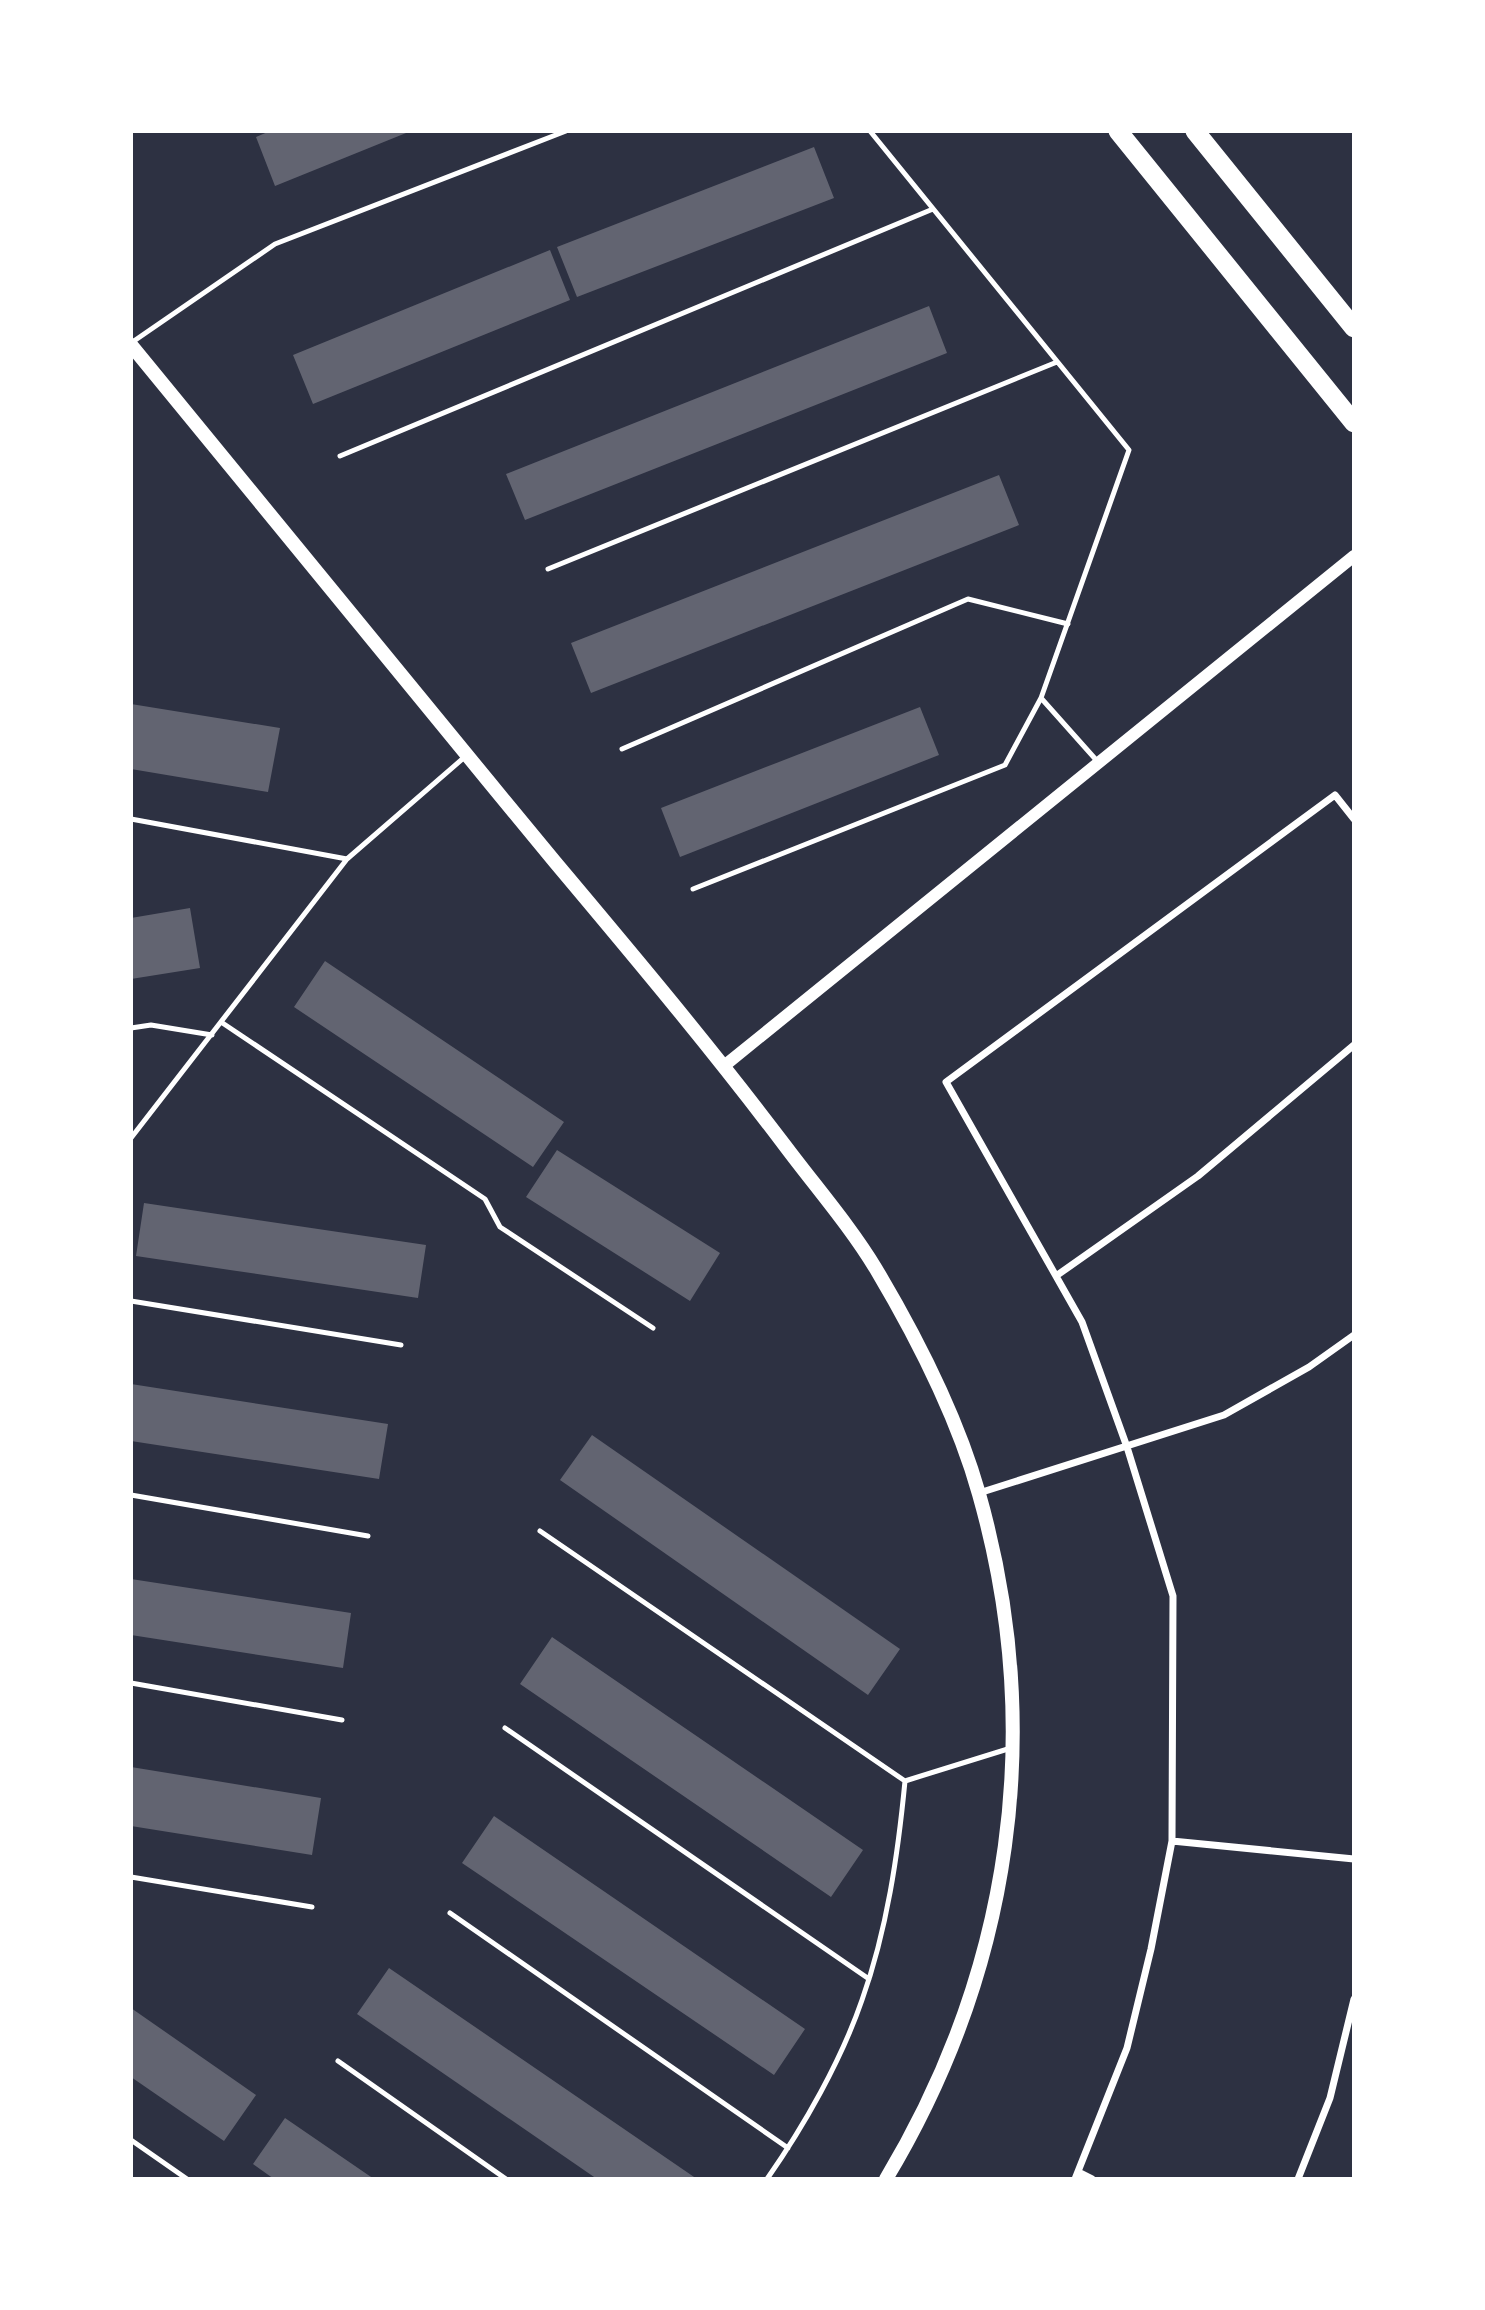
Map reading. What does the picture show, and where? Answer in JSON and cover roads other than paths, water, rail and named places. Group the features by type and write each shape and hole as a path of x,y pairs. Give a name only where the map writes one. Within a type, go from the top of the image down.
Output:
{"highway":[{"path":"1118,131 1354,423"},
{"path":"1195,131 1354,328"}],"main road":[{"path":"131,344 724,1066 874,1266 952,1420 979,1493 1009,1654 1014,1747 1004,1858 996,1909 976,1984 952,2052 926,2108 886,2179"}],"street":[{"path":"724,1066 1354,556"},
{"path":"1093,2179 1077,2175 1127,2048 1152,1949 1172,1841 1173,1596 1127,1447 1082,1322 946,1083 1335,795 1354,819"},
{"path":"1056,1276 1198,1176 1354,1045"},
{"path":"979,1493 1224,1415 1310,1367 1354,1335"},
{"path":"1172,1841 1354,1859"},
{"path":"1298,2179 1330,2098 1354,1999"}],"lane":[{"path":"131,344 275,244 566,131"},
{"path":"693,890 1005,765 1041,698 1129,450 870,131"},
{"path":"340,456 933,209"},
{"path":"548,569 1057,362"},
{"path":"622,749 968,599 1068,624"},
{"path":"1041,698 1100,764"},
{"path":"131,1138 347,859 467,755"},
{"path":"131,819 347,859"},
{"path":"222,1022 485,1199 500,1227 653,1328"},
{"path":"131,1028 151,1026 212,1035"},
{"path":"131,1301 401,1345"},
{"path":"131,1494 368,1536"},
{"path":"540,1531 905,1781"},
{"path":"131,1683 342,1720"},
{"path":"505,1728 869,1979"},
{"path":"905,1781 1014,1747"},
{"path":"767,2179 804,2124 862,2002 883,1928 905,1781"},
{"path":"131,1877 312,1907"},
{"path":"450,1913 788,2148"},
{"path":"338,2061 506,2179"},
{"path":"131,2140 187,2179"}]}
